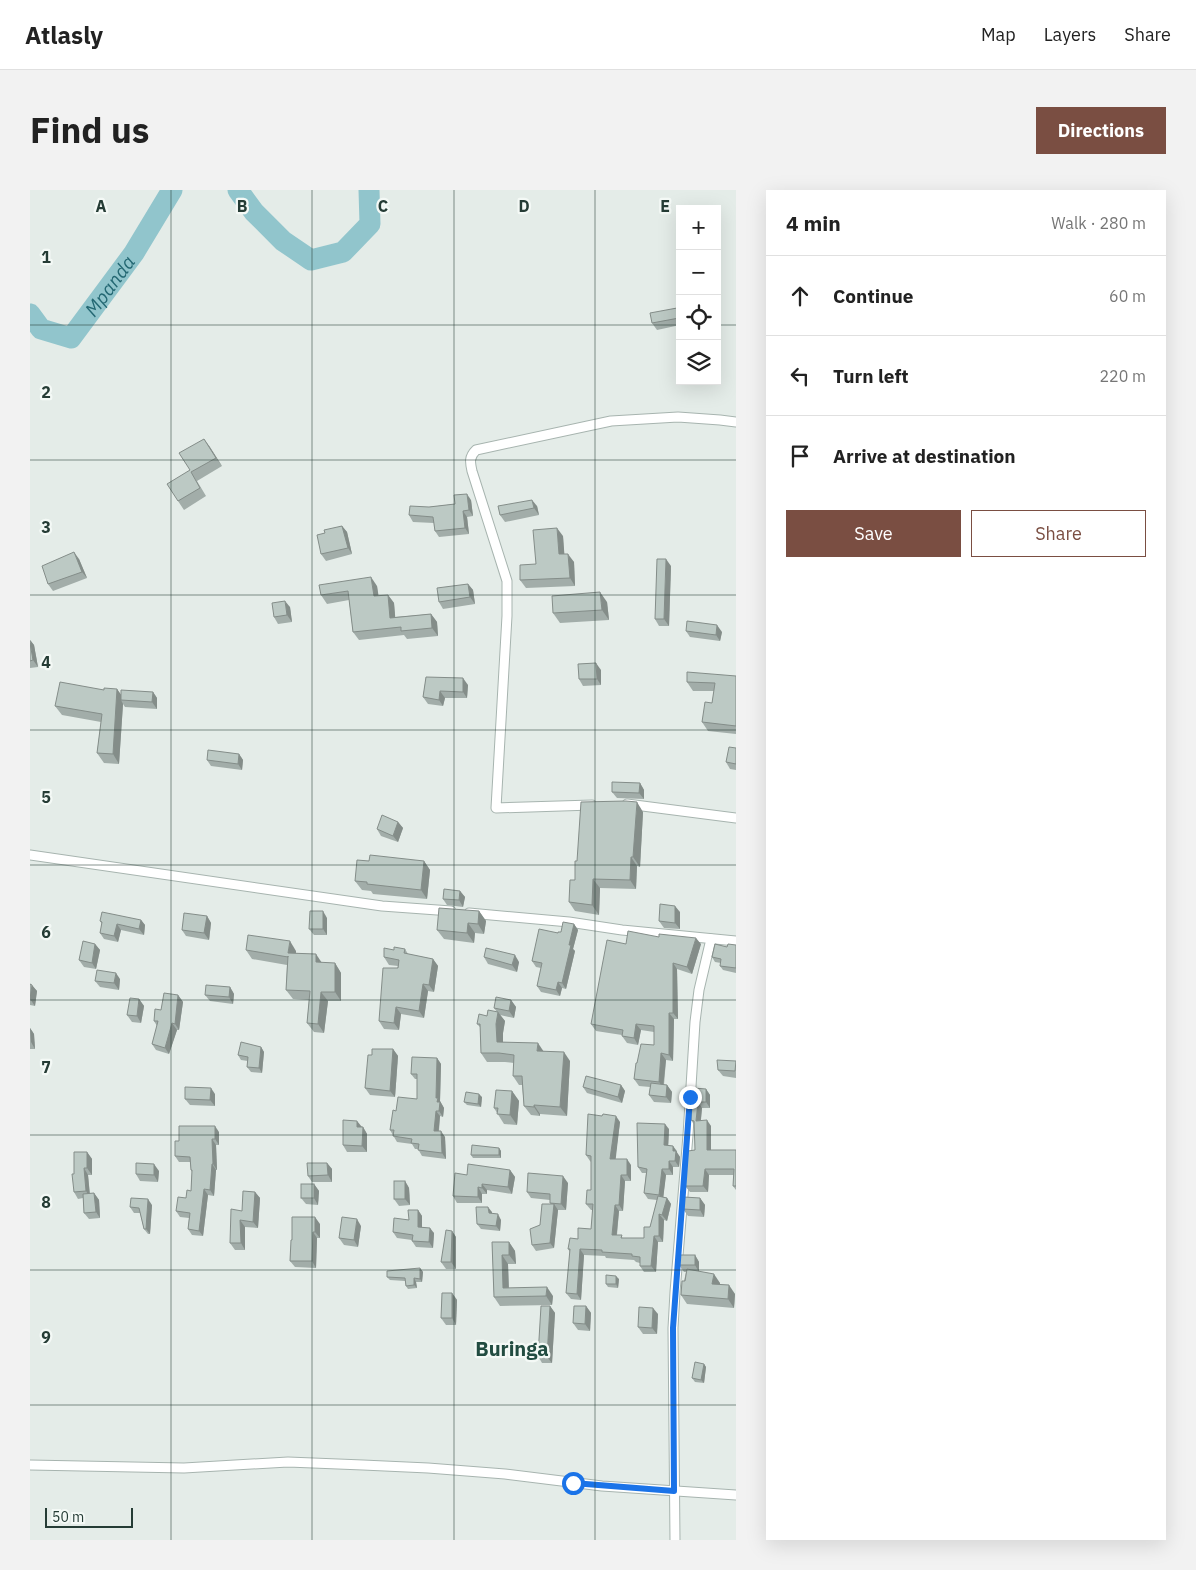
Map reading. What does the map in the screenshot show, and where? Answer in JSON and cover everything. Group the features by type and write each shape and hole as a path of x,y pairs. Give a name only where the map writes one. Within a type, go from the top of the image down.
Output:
{"street":[{"path":"604,805 496,808 507,616 507,581 472,471 471,454 476,450 611,421 678,417 736,422"},
{"path":"614,804 633,804 736,818"},
{"path":"30,855 382,906 569,922 622,930 736,941"},
{"path":"675,1540 674,1301 688,1135 695,1022 699,990 711,939"},
{"path":"30,1465 184,1468 288,1462 314,1463 428,1468 505,1474 602,1486 736,1495"}],"building":[{"path":"676,308 676,319 652,323 650,313"},
{"path":"204,439 216,458 191,472 200,488 178,501 167,484 190,470 179,453"},
{"path":"467,494 469,510 463,511 465,528 435,531 433,517 409,515 410,506 429,507 455,504 454,495"},
{"path":"532,500 534,508 500,515 498,506"},
{"path":"342,526 348,548 321,554 317,535 325,533 324,530"},
{"path":"557,528 559,554 568,554 570,578 520,580 520,565 536,564 533,530"},
{"path":"74,552 82,572 48,584 42,566"},
{"path":"657,559 666,559 664,619 655,619"},
{"path":"371,577 374,596 388,595 390,618 431,614 432,628 401,631 401,627 353,632 348,591 321,595 319,585"},
{"path":"468,584 470,597 439,602 437,588"},
{"path":"600,592 602,610 553,613 552,596"},
{"path":"285,601 287,615 274,617 272,603"},
{"path":"687,621 717,625 716,635 686,631"},
{"path":"30,643 33,660 30,661"},
{"path":"596,663 597,679 579,679 578,664"},
{"path":"687,672 736,676 736,726 702,722 705,702 712,703 715,683 687,682"},
{"path":"426,677 463,678 463,692 440,691 439,700 423,697"},
{"path":"60,682 104,690 104,688 117,689 113,754 97,753 102,714 55,706"},
{"path":"121,690 153,692 152,702 121,700"},
{"path":"729,747 736,748 736,764 726,762"},
{"path":"208,750 239,754 238,764 207,760"},
{"path":"612,782 640,783 639,793 612,792"},
{"path":"581,802 637,802 630,880 593,879 592,905 569,902 570,880 575,880"},
{"path":"382,815 398,822 393,836 377,829"},
{"path":"370,855 424,861 421,890 355,881 357,860 369,861"},
{"path":"444,889 460,891 459,900 443,899"},
{"path":"660,904 675,906 675,923 659,921"},
{"path":"439,908 479,911 478,924 468,923 467,933 437,930"},
{"path":"310,911 323,911 323,929 309,929"},
{"path":"102,912 141,920 139,929 117,924 114,936 100,933"},
{"path":"184,913 207,916 204,933 182,930"},
{"path":"563,922 574,924 562,983 558,982 556,990 537,986 542,963 532,961 539,929 558,933 561,932"},
{"path":"628,931 659,937 659,934 696,938 687,967 673,963 673,1013 669,1013 669,1055 661,1053 659,1082 634,1079 641,1044 654,1045 654,1026 636,1024 634,1038 622,1036 623,1030 591,1024 607,940 626,944"},
{"path":"248,935 290,941 288,953 316,954 316,962 335,963 335,992 321,992 318,1024 307,1023 310,991 286,990 288,957 246,950"},
{"path":"83,941 95,944 92,963 79,960"},
{"path":"715,944 727,947 728,944 736,945 736,968 720,966 721,959 712,957"},
{"path":"394,947 405,949 404,953 433,959 429,985 423,984 419,1011 396,1007 394,1023 379,1021 383,968 398,968 399,960 384,957 384,948 394,950"},
{"path":"486,948 515,955 512,965 484,957"},
{"path":"97,970 116,973 114,983 95,981"},
{"path":"206,985 230,987 229,997 205,995"},
{"path":"164,993 178,995 175,1024 172,1023 165,1048 152,1044 158,1021 154,1021 155,1009 161,1010"},
{"path":"496,997 511,1000 509,1011 494,1008"},
{"path":"130,998 139,999 137,1016 127,1015"},
{"path":"488,1010 498,1012 496,1024 497,1042 538,1043 537,1051 564,1052 560,1107 524,1106 522,1076 513,1076 514,1055 481,1053 480,1024 477,1024 479,1014 487,1016"},
{"path":"241,1042 261,1047 259,1068 247,1067 248,1057 238,1055"},
{"path":"372,1049 393,1049 390,1091 365,1088 368,1055 372,1055"},
{"path":"412,1057 437,1058 436,1098 438,1098 437,1102 440,1102 439,1111 436,1111 434,1131 441,1131 442,1153 418,1150 419,1144 411,1143 412,1139 393,1136 394,1130 390,1130 393,1110 396,1111 398,1097 417,1099 417,1074 411,1074"},
{"path":"717,1060 736,1061 735,1071 718,1070"},
{"path":"586,1076 621,1085 618,1097 583,1087"},
{"path":"651,1083 667,1085 666,1097 649,1095"},
{"path":"185,1087 211,1088 210,1100 185,1099"},
{"path":"693,1088 706,1089 706,1102 698,1102 696,1121 707,1120 707,1150 736,1150 736,1186 733,1186 734,1169 705,1169 703,1186 685,1186 688,1151 695,1150 694,1121 691,1120"},
{"path":"496,1090 512,1091 510,1115 497,1114 498,1108 494,1108"},
{"path":"466,1092 479,1094 478,1104 464,1102"},
{"path":"588,1114 616,1116 610,1159 627,1159 627,1175 621,1175 619,1205 615,1205 612,1235 622,1235 621,1238 644,1238 644,1227 650,1227 658,1196 667,1198 662,1215 659,1214 659,1236 654,1236 651,1266 640,1266 640,1257 632,1256 632,1254 580,1249 577,1294 566,1293 570,1238 578,1239 578,1228 591,1229 593,1204 586,1204 587,1190 591,1190 591,1156 586,1155"},
{"path":"343,1120 357,1121 357,1127 363,1127 362,1146 343,1145"},
{"path":"637,1123 665,1124 664,1145 673,1146 673,1151 676,1151 675,1161 669,1161 669,1169 662,1169 659,1195 644,1193 647,1169 638,1167"},
{"path":"179,1126 215,1126 215,1139 212,1139 213,1164 210,1190 204,1189 199,1231 188,1229 190,1213 176,1211 178,1197 186,1198 187,1190 191,1191 192,1170 190,1157 175,1156 175,1141 179,1141"},
{"path":"472,1145 499,1148 499,1155 471,1155"},
{"path":"74,1152 87,1152 87,1168 84,1168 86,1191 74,1192 72,1174 74,1174"},
{"path":"136,1163 154,1164 154,1175 136,1174"},
{"path":"307,1163 327,1163 328,1175 308,1176"},
{"path":"468,1164 510,1170 508,1187 482,1184 482,1188 478,1187 478,1197 453,1196 455,1173 467,1175"},
{"path":"528,1173 563,1176 561,1204 550,1203 550,1194 527,1192"},
{"path":"394,1181 405,1181 405,1199 394,1199"},
{"path":"301,1184 314,1184 314,1198 301,1198"},
{"path":"243,1191 255,1192 253,1222 240,1220 241,1243 230,1243 231,1209 242,1211"},
{"path":"94,1193 96,1212 84,1213 83,1194"},
{"path":"684,1197 700,1198 700,1210 683,1209"},
{"path":"131,1198 148,1199 146,1229 144,1229 139,1208 130,1207"},
{"path":"542,1204 554,1204 550,1243 532,1245 530,1229 540,1225"},
{"path":"476,1207 488,1207 489,1213 498,1214 496,1226 477,1224"},
{"path":"408,1210 418,1210 418,1227 430,1228 429,1242 412,1241 413,1235 393,1232 394,1218 409,1220"},
{"path":"292,1217 315,1217 312,1261 290,1261"},
{"path":"342,1217 357,1219 354,1240 339,1238"},
{"path":"446,1230 452,1231 451,1262 441,1262"},
{"path":"492,1242 509,1242 509,1255 502,1255 503,1288 547,1287 546,1296 494,1297"},
{"path":"679,1255 695,1255 695,1265 679,1265"},
{"path":"420,1268 420,1279 414,1278 414,1285 406,1286 405,1278 387,1277 387,1271"},
{"path":"687,1269 714,1274 712,1284 729,1285 728,1299 681,1295 682,1281 685,1281"},
{"path":"606,1275 616,1276 616,1284 606,1284"},
{"path":"442,1293 452,1293 452,1318 441,1318"},
{"path":"541,1306 550,1306 547,1357 538,1356"},
{"path":"574,1306 586,1306 585,1324 573,1323"},
{"path":"639,1307 653,1308 652,1328 638,1327"},
{"path":"695,1362 704,1364 701,1380 692,1378"}],"waterway":[{"name":"Mpanda","path":"30,314 41,329 71,338 134,253 172,190"},
{"name":"Mpanda","path":"238,190 254,212 283,241 311,260 343,252 370,224 369,190"}],"district":[{"name":"Buringa","path":"512,1348"}],"route":[{"path":"573,1483 674,1491 673,1328 690,1097"}]}
